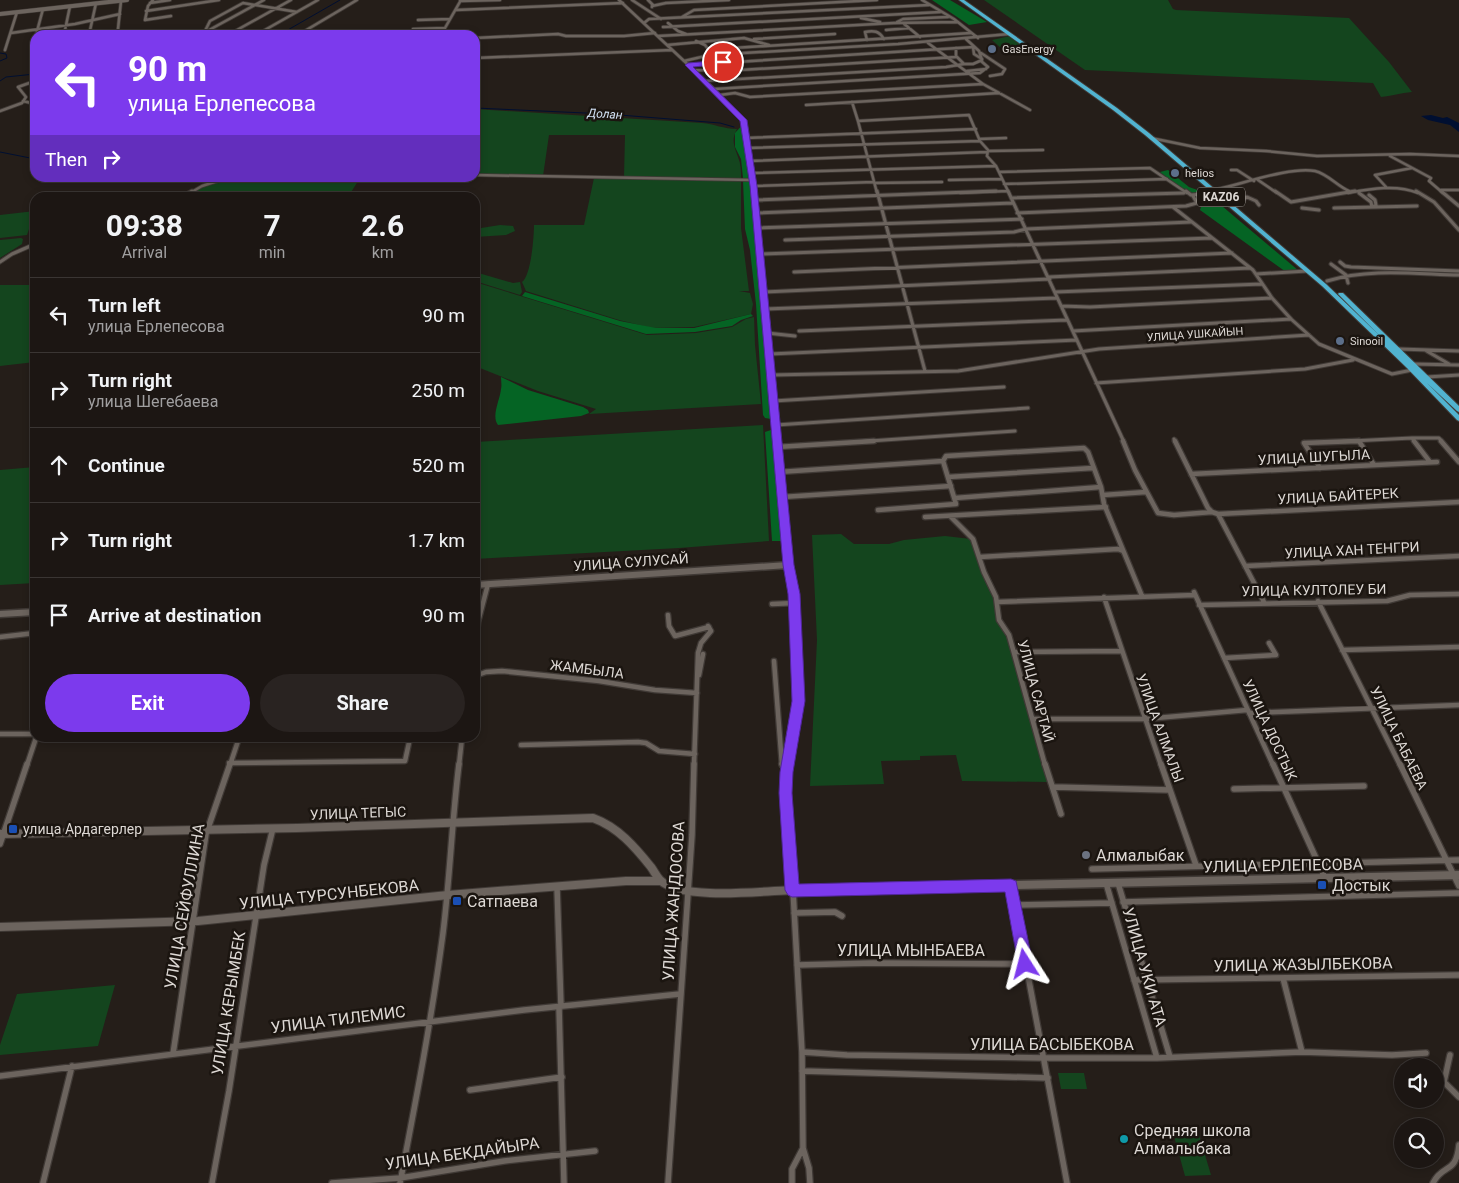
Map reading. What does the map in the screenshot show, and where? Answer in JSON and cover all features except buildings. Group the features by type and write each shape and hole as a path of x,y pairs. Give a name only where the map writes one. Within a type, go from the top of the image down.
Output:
{"highway":[{"name":"KАZ06","path":"961,0 1154,138"},
{"name":"KАZ06","path":"966,0 1119,108 1217,191 1413,367 1427,377 1459,410"},
{"name":"KАZ06","path":"1217,191 1327,281 1399,349 1459,419"}],"main road":[{"path":"0,14 127,0"},
{"path":"788,565 794,603 799,701 786,772 786,817 792,890"},
{"name":"УЛИЦА СУЛУСАЙ","path":"480,585 788,565"},
{"path":"0,614 30,612"},
{"name":"УЛИЦА ЕРЛЕПЕСОВА","path":"792,890 1456,875"}],"street":[{"path":"153,0 146,11 146,20 171,16"},
{"path":"150,3 170,0"},
{"path":"146,11 219,0"},
{"path":"209,30 264,0"},
{"path":"237,30 291,0"},
{"path":"265,30 318,0"},
{"path":"306,30 357,0"},
{"path":"413,29 445,28 461,1 500,0"},
{"path":"619,0 714,89 744,120 755,200 756,228 772,375 788,565"},
{"path":"632,0 640,7 655,13 661,19"},
{"path":"648,0 652,6"},
{"path":"652,6 666,3 729,0 734,6 740,8"},
{"path":"681,18 694,10 877,0"},
{"path":"922,0 958,22 978,38"},
{"path":"118,28 121,1"},
{"path":"90,30 96,3"},
{"path":"206,30 210,21 243,3 297,12"},
{"path":"456,10 623,3"},
{"path":"820,3 858,81"},
{"path":"868,3 877,9"},
{"path":"647,19 929,5"},
{"path":"65,30 70,6"},
{"path":"650,10 652,6"},
{"path":"770,6 785,11"},
{"path":"689,7 694,10"},
{"path":"38,29 43,9"},
{"path":"5,50 17,12"},
{"path":"663,27 940,12"},
{"path":"644,22 655,13"},
{"path":"31,30 66,26 120,14"},
{"path":"849,17 884,23"},
{"path":"895,23 903,19 950,17"},
{"path":"674,18 679,26"},
{"path":"418,20 450,19"},
{"path":"865,19 870,24"},
{"path":"480,38 558,34 566,36 624,36 759,32 902,22 958,22"},
{"path":"902,22 983,84 1030,110"},
{"path":"668,23 681,34"},
{"path":"681,34 685,29 693,25"},
{"path":"886,30 909,28"},
{"path":"11,33 30,30"},
{"path":"867,40 865,32 876,31 884,39"},
{"path":"759,32 769,38"},
{"path":"757,38 759,32"},
{"path":"696,42 705,45 708,49 721,49 971,33"},
{"path":"667,45 835,34"},
{"path":"684,61 710,55 966,40 1009,34"},
{"path":"769,38 770,45"},
{"path":"751,39 770,45"},
{"path":"871,40 882,45"},
{"path":"714,89 958,75 987,69 981,57 966,40"},
{"path":"949,41 948,45 952,48"},
{"path":"734,54 735,50 748,46"},
{"path":"688,65 973,47"},
{"path":"973,47 974,54 992,60"},
{"path":"956,48 956,57"},
{"path":"721,49 718,52 723,54"},
{"path":"480,58 672,50"},
{"path":"974,51 981,57"},
{"path":"704,81 958,66 973,64 981,57 987,56 1005,69 1000,75 990,76"},
{"path":"694,70 708,72 850,64 914,58 956,57 964,64"},
{"path":"795,59 801,75"},
{"path":"690,60 697,61 697,64"},
{"path":"958,75 962,69"},
{"path":"23,101 26,97 18,87 30,82"},
{"path":"720,96 735,94 750,97 983,84"},
{"path":"806,105 1000,93"},
{"path":"0,111 23,101 30,103"},
{"path":"852,102 881,209 891,237 925,371"},
{"path":"858,120 969,115 987,152 988,158 996,166 1022,219 1060,306 1073,330 1155,510 1160,514 1167,515 1212,512 1218,514 1264,602"},
{"path":"746,138 976,129"},
{"path":"748,148 1006,138"},
{"path":"1154,138 1200,148 1326,156 1426,154 1456,157"},
{"path":"749,161 1043,150"},
{"path":"1426,154 1429,157 1437,157"},
{"path":"1389,156 1431,178 1429,180 1459,206"},
{"path":"751,173 996,166"},
{"path":"1387,188 1375,175 1412,168"},
{"path":"999,172 1154,169 1186,193 1193,196 1197,202 1195,205 1173,207 1017,212"},
{"path":"1231,170 1237,170 1256,180 1291,202 1350,192 1387,188 1410,188 1418,191 1440,207 1447,218 1459,230"},
{"path":"1193,196 1295,172 1316,171 1350,192"},
{"path":"480,176 752,180"},
{"path":"949,180 1002,178"},
{"path":"1004,184 1167,179"},
{"path":"191,192 214,182"},
{"path":"753,186 942,182"},
{"path":"1441,190 1459,190"},
{"path":"755,200 1008,191"},
{"path":"1011,198 1186,193"},
{"path":"1359,193 1371,202 1372,207"},
{"path":"1369,195 1378,204 1372,207"},
{"path":"1235,204 1246,197 1259,205"},
{"path":"755,213 1013,203"},
{"path":"1334,208 1417,206"},
{"path":"1173,207 1250,268 1291,320 1319,344 1392,374 1413,367 1435,364 1459,365"},
{"path":"1302,208 1319,210"},
{"path":"756,228 1022,219"},
{"path":"785,240 1014,232 1026,229 1191,222"},
{"path":"760,254 1212,238"},
{"path":"0,262 30,246"},
{"path":"794,272 1232,253"},
{"path":"1340,262 1345,266 1459,270"},
{"path":"1331,264 1346,275 1348,283"},
{"path":"764,292 904,287 1250,268"},
{"path":"1256,274 1307,271"},
{"path":"1327,281 1346,275 1376,273 1459,275"},
{"path":"1055,292 1262,284"},
{"path":"765,308 798,309 1057,298"},
{"path":"1060,306 1066,308 1272,298"},
{"path":"799,330 1067,320"},
{"path":"1073,330 1291,320"},
{"path":"767,333 795,336"},
{"name":"УЛИЦА УШКАЙЫН","path":"772,375 958,371 1082,351 1309,335"},
{"path":"770,354 1077,340"},
{"path":"1399,349 1459,351"},
{"path":"1424,350 1453,365"},
{"path":"1434,355 1435,364"},
{"path":"1096,383 1305,370 1354,360"},
{"path":"1427,377 1459,375"},
{"path":"773,401 1004,387"},
{"path":"776,425 1028,408"},
{"path":"777,447 1015,431"},
{"path":"1320,468 1304,443 1436,436 1443,441 1459,462"},
{"path":"1412,438 1430,462"},
{"path":"1174,439 1212,512"},
{"path":"1359,441 1374,465"},
{"path":"878,510 956,504 943,461 946,456 1079,448 1088,452 1102,487 1104,504 1142,596 997,602"},
{"path":"779,472 943,461"},
{"name":"УЛИЦА ШУГЫЛА","path":"1192,474 1437,462"},
{"path":"948,477 1093,468"},
{"path":"782,497 951,486"},
{"path":"955,498 1102,487"},
{"path":"1102,495 1146,492"},
{"name":"УЛИЦА БАЙТЕРЕК","path":"1218,514 1459,502"},
{"path":"925,517 1106,507"},
{"name":"УЛИЦА САРТАЙ","path":"950,516 973,539 997,602 997,613 1009,636 1034,719 1035,732 1061,814"},
{"path":"980,557 1123,550"},
{"name":"УЛИЦА ХАН ТЕНГРИ","path":"1245,566 1459,556"},
{"path":"480,614 488,584"},
{"name":"УЛИЦА ДОСТЫК","path":"1142,596 1194,593 1325,878"},
{"name":"УЛИЦА КУЛТОЛЕУ БИ","path":"1199,605 1264,602 1387,601 1410,595 1459,594"},
{"name":"УЛИЦА АЛМАЛЫ","path":"1104,597 1196,866"},
{"name":"УЛИЦА БАБАЕВА","path":"1318,601 1373,708 1446,860 1456,875 1459,886"},
{"path":"772,604 794,603"},
{"name":"УЛИЦА ЖАНДОСОВА","path":"668,615 669,626 675,636 709,627 711,632 701,643 698,653 688,891 668,1183"},
{"path":"0,637 30,634"},
{"path":"1224,658 1276,655 1269,643"},
{"path":"1342,650 1459,647"},
{"path":"1014,652 1122,651"},
{"path":"698,676 703,654"},
{"path":"774,661 780,754 782,766 786,772"},
{"name":"ЖАМБЫЛА","path":"480,674 502,671 599,681 655,690 697,693"},
{"path":"1034,719 1145,719 1248,711 1459,705"},
{"path":"0,734 30,736"},
{"path":"0,844 33,742"},
{"name":"УЛИЦА СЕЙФУЛЛИНА","path":"173,1054 182,985 193,929 208,830 238,742"},
{"path":"230,763 405,761 409,742"},
{"path":"400,1181 430,1020 448,895 452,822 462,742"},
{"path":"521,745 638,742 659,751 694,754"},
{"path":"1234,789 1364,786"},
{"path":"1053,787 1170,790"},
{"name":"УЛИЦА ТЕГЫС","path":"2,834 208,830 576,818 598,820 610,824 623,836 661,881 688,891"},
{"name":"УЛИЦА КЕРЫМБЕК","path":"212,1183 229,1091 264,866 273,828"},
{"path":"1092,869 1459,860"},
{"name":"УЛИЦА ТУРСУНБЕКОВА","path":"0,927 193,921 448,895 559,889 626,881 661,881"},
{"name":"УЛИЦА УКИ АТА","path":"1106,883 1157,1058"},
{"name":"УЛИЦА УКИ АТА","path":"1118,883 1170,1057"},
{"path":"1011,885 1067,1183"},
{"path":"559,889 564,1183"},
{"path":"792,890 802,1052 803,1148 809,1168 810,1183"},
{"name":"УЛИЦА ЕРЛЕПЕСОВА","path":"688,891 792,890"},
{"path":"1123,902 1459,894"},
{"path":"1016,905 1112,903"},
{"path":"794,913 835,912 842,916"},
{"name":"УЛИЦА МЫНБАЕВА","path":"797,965 873,963 1025,964"},
{"name":"УЛИЦА ЖАЗЫЛБЕКОВА","path":"1134,980 1459,975"},
{"path":"1283,978 1302,1052"},
{"name":"УЛИЦА ТИЛЕМИС","path":"0,1076 430,1020 560,1007 597,1001 680,994"},
{"path":"1147,1022 1159,1022"},
{"name":"УЛИЦА БАСЫБЕКОВА","path":"802,1052 847,1055 1044,1058 1157,1058 1302,1052 1426,1053"},
{"path":"1450,1055 1444,1082 1459,1097"},
{"path":"43,1183 72,1066"},
{"path":"802,1071 1048,1078"},
{"path":"470,1090 562,1077"},
{"path":"1433,1183 1438,1175 1448,1170 1458,1159 1459,1145"},
{"path":"792,1183 792,1169 803,1148"},
{"name":"УЛИЦА БЕКДАЙЫРА","path":"332,1183 400,1181 504,1161 595,1150"}],"green space":[{"path":"932,0 950,0 987,22 969,25"},
{"path":"984,0 1168,0 1173,9 1176,10 1349,18 1389,62 1412,92 1381,97 1373,83 1085,70"},
{"path":"1010,36 1026,48 1001,48 992,40"},
{"path":"480,109 702,123 737,129 734,143 740,162 741,178 624,177 625,135 549,135 543,176 480,175"},
{"path":"745,122 749,179 743,178 741,159 735,147 735,133"},
{"path":"1168,170 1189,187 1203,192 1191,193 1180,188 1160,172"},
{"path":"594,178 741,180 741,228 749,291 739,291 750,293 753,304 751,314 694,327 652,328 619,320 526,291 522,282 530,264 534,225 584,225"},
{"path":"743,181 751,181 773,417 771,419 765,418 763,415 756,304 750,250 745,229"},
{"path":"357,182 351,192 193,192 211,183"},
{"path":"1209,196 1215,205 1222,206 1299,271 1286,272 1200,210 1201,207 1197,198"},
{"path":"30,212 30,226 27,235 0,238 0,215"},
{"path":"500,225 513,226 515,231 506,235 480,237 480,228"},
{"path":"23,239 22,244 0,258 0,240"},
{"path":"480,273 513,283 520,282 522,292 520,295 480,283"},
{"path":"480,284 647,335 696,333 732,327 754,317 761,404 589,414 596,409 538,391 480,368"},
{"path":"0,285 30,285 30,363 0,366"},
{"path":"525,292 620,321 656,328 694,328 751,314 753,316 741,320 732,326 695,332 646,334 522,296"},
{"path":"501,377 528,390 583,407 589,413 581,416 498,425 495,417"},
{"path":"763,425 769,541 480,559 480,442"},
{"path":"771,430 774,436 784,541 772,541 765,432"},
{"path":"30,467 30,583 0,585 0,470"},
{"path":"841,534 854,544 889,544 904,540 945,536 971,539 996,600 994,606 996,616 1006,633 1049,782 962,781 956,755 920,756 920,760 881,761 884,784 810,786 817,640 812,535"},
{"path":"115,985 98,1046 0,1055 0,1045 17,994"},
{"path":"1058,1073 1084,1073 1087,1089 1061,1089"},
{"path":"1197,1128 1211,1175 1185,1176 1172,1129"}],"water":[{"path":"1421,116 1447,117 1459,123 1459,132 1450,125 1428,120"}],"waterway":[{"path":"288,30 340,0"},
{"path":"0,53 6,54 7,58 0,61"},
{"path":"0,81 6,77 30,75"},
{"name":"Долан","path":"480,108 607,114 720,123 734,127"},
{"name":"Долан","path":"0,152 30,158"}],"place":[{"name":"GasEnergy","path":"992,49"},
{"name":"helios","path":"1175,173"},
{"name":"Sinooil","path":"1340,341"},
{"name":"улица Ардагерлер","path":"13,829"},
{"name":"Алмалыбак","path":"1086,855"},
{"name":"Достык","path":"1322,885"},
{"name":"Сатпаева","path":"457,901"},
{"name":"Средняя школа Алмалыбака","path":"1124,1139"}],"route":[{"path":"723,62 688,65 744,120 755,200 779,472 789,554 788,565 794,594 799,701 786,772 785,793 792,890 1011,885 1025,964"}]}
